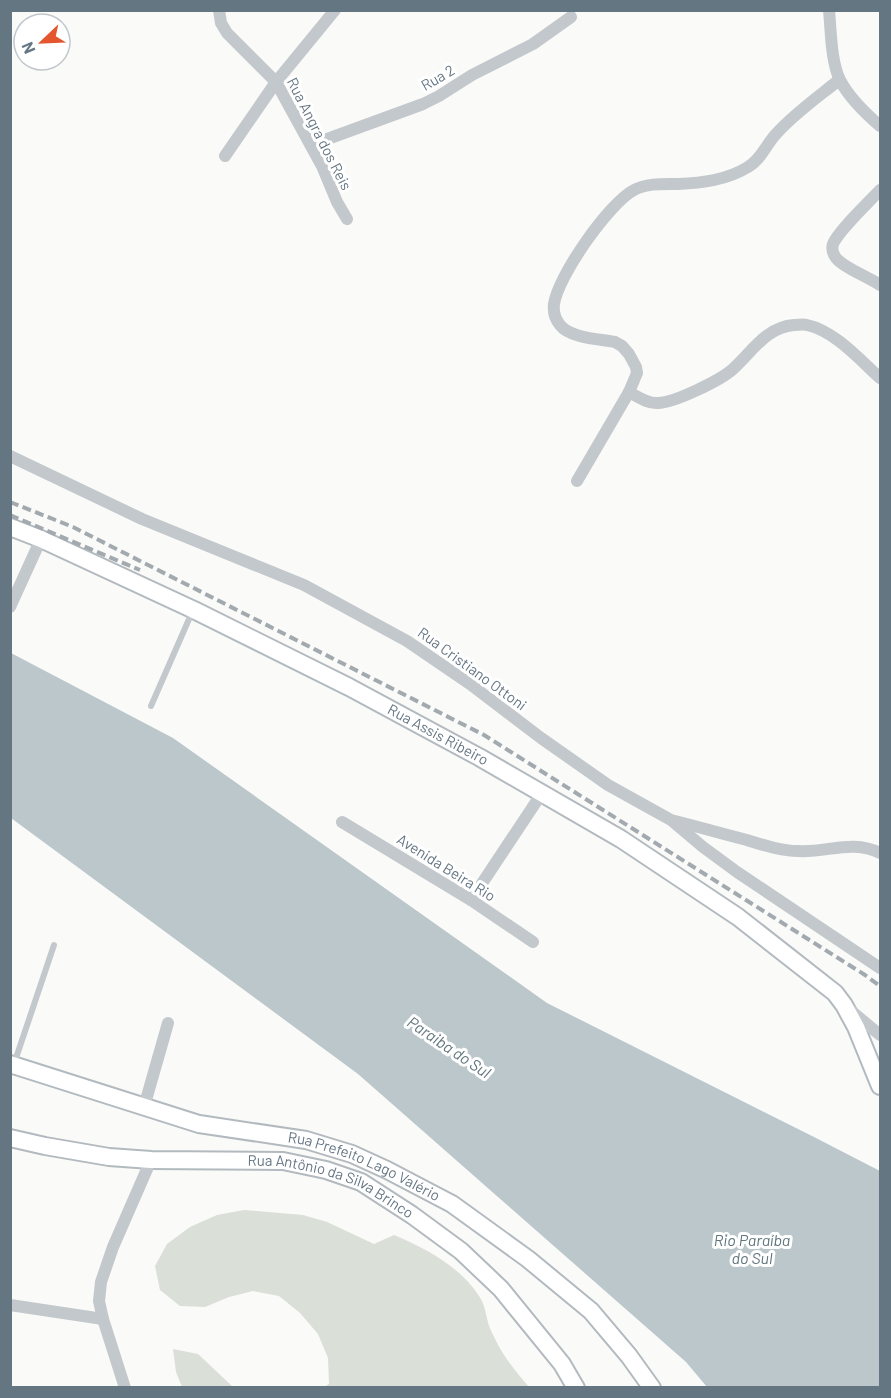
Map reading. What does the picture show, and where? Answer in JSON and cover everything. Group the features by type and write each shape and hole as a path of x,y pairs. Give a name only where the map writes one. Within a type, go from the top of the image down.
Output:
{"street":[{"name":"Rua Angra dos Reis","path":"219,10 221,22 227,33 276,82 322,166 347,219"},
{"path":"225,156 276,82 335,10"},
{"path":"829,10 833,54 839,80 864,112 880,126"},
{"name":"Rua 2","path":"311,145 423,104 472,75 533,44 571,17"},
{"path":"577,481 629,392 637,373 629,354 622,346 615,342 567,332 556,319 554,302 562,280 592,234 619,201 640,187 720,179 748,167 759,159 775,134 792,117 839,80"},
{"path":"880,190 843,230 832,246 832,251 847,267 880,285"},
{"path":"629,392 656,404 670,400 703,387 731,371 765,336 774,330 784,326 804,324 818,328 834,337 880,378"},
{"name":"Rua Cristiano Ottoni","path":"10,456 142,519 304,585 407,641 470,684 540,738 608,785 671,820 703,848 880,968"},
{"name":"Rua Assis Ribeiro","path":"10,527 41,539 194,610 349,687 479,757 621,839 738,917 840,999"},
{"path":"10,607 41,539"},
{"path":"471,900 542,793"},
{"path":"671,820 797,852 854,846 870,848 880,853"},
{"name":"Avenida Beira Rio","path":"342,822 471,900 533,942"},
{"path":"840,999 880,1035"},
{"path":"840,999 856,1027 880,1086"},
{"path":"144,1107 168,1023"},
{"name":"Rua Prefeito Lago Valério","path":"12,1068 199,1124 306,1140 352,1154 387,1170 452,1204 528,1259 591,1311 629,1356 652,1388"},
{"name":"Rua Antônio da Silva Brinco","path":"10,1138 99,1155 151,1160 283,1161 326,1170 361,1182 412,1215 461,1251 477,1266 501,1289 562,1364 576,1388"},
{"path":"125,1388 103,1319 99,1301 101,1282 113,1246 151,1160"},
{"path":"10,1305 103,1319"}],"lane":[{"path":"151,706 194,610"},
{"path":"12,1068 54,945"}],"shaded area":[{"path":"244,1210 303,1215 327,1222 374,1244 394,1235 441,1260 462,1276 479,1296 497,1344 529,1387 324,1387 329,1384 328,1358 318,1334 300,1313 279,1296 253,1291 229,1297 205,1307 180,1306 160,1290 155,1266 167,1244 190,1227 217,1215"},
{"path":"173,1349 198,1354 233,1387 182,1387 176,1372"}],"water":[{"name":"Rio Paraíba do Sul","path":"11,653 173,738 547,1003 880,1171 880,1387 707,1387 686,1362 358,1074 11,818"}],"railway":[{"path":"10,502 73,527 484,735 880,986"},
{"path":"10,515 140,570"}],"water label":[{"name":"Paraiba do Sul","path":"449,1047"}]}
